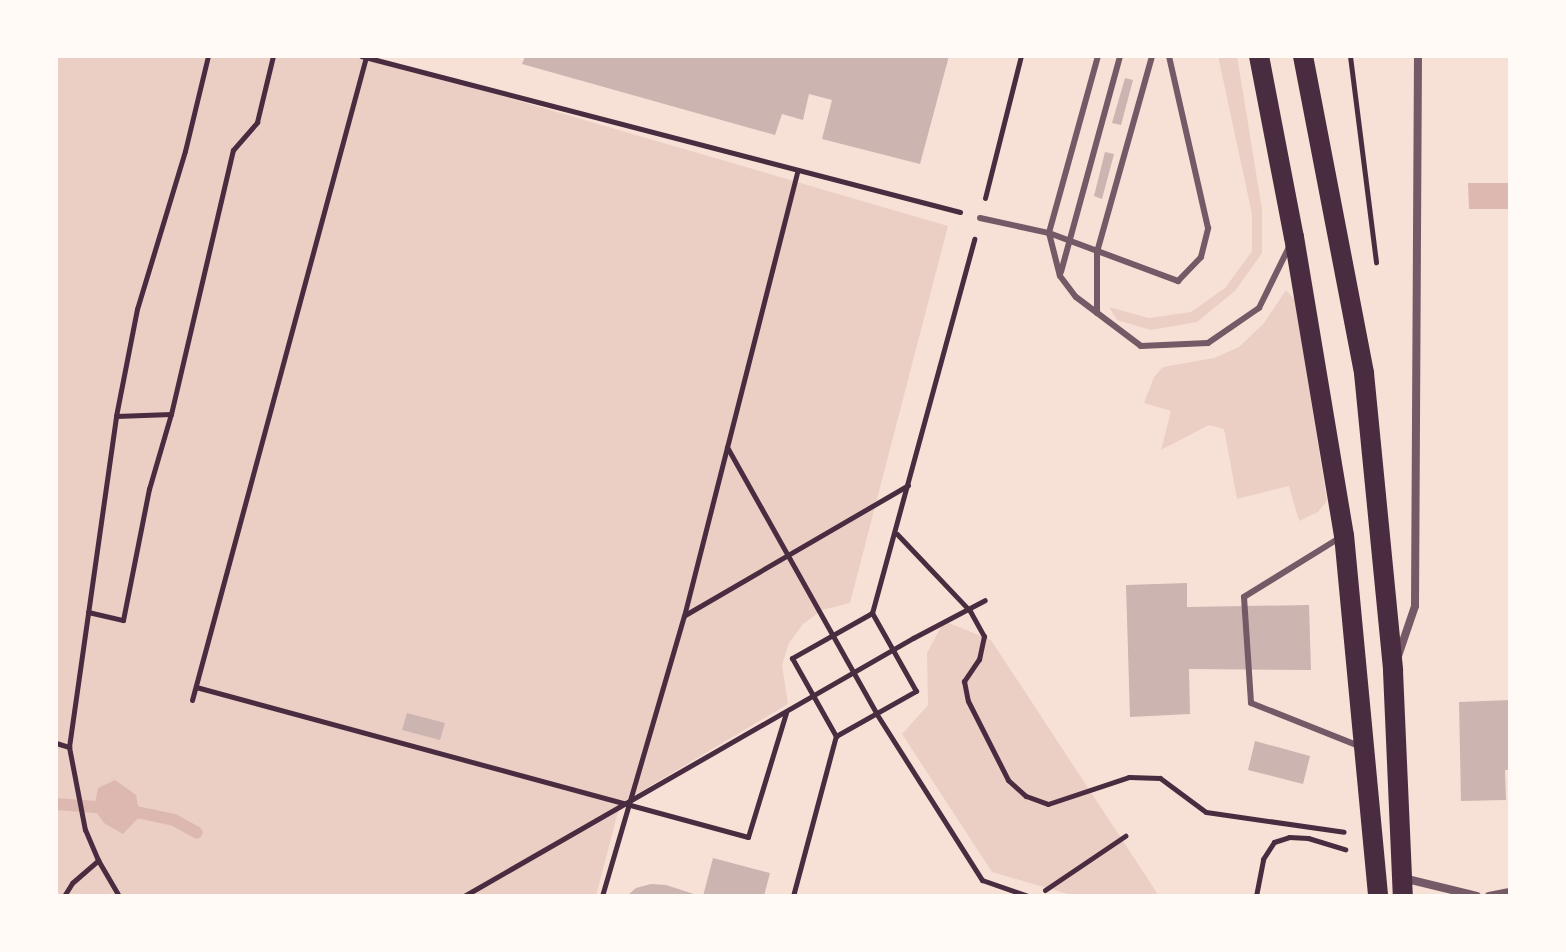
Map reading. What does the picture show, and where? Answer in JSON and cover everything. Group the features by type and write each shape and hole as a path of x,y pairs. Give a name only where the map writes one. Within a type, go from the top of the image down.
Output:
{"main road":[{"path":"1259,56 1294,237 1344,535 1361,748 1375,844 1378,896"},
{"path":"1303,56 1364,373 1393,671 1403,887"}],"street":[{"path":"1393,671 1415,606 1418,56"},
{"path":"1403,887 1477,896"},
{"path":"1489,896 1510,892"}],"lane":[{"path":"1098,56 1049,233 1060,276 1076,297 1141,346 1208,343 1259,308 1294,237"},
{"path":"1060,276 1067,241 1120,56"},
{"path":"1097,313 1097,252 1152,56"},
{"path":"980,218 1049,233 1178,281 1201,257 1208,228 1169,56"},
{"path":"1344,535 1308,561 1244,597 1251,703 1361,748"}],"path":[{"path":"119,896 85,830 69,747 116,416 137,309 185,151 208,56"},
{"path":"88,612 123,620 149,489 171,414 233,150 257,122 273,56"},
{"path":"836,736 792,658 873,610 909,485 1021,56"},
{"path":"192,700 363,57 980,218"},
{"path":"602,896 626,804 684,616 798,170"},
{"path":"116,416 171,414"},
{"path":"727,447 853,674 982,880 1028,896"},
{"path":"684,616 909,485"},
{"path":"896,533 970,611 984,636 979,659 964,681 968,701 1008,780 1026,796 1048,804 1129,777 1160,778 1206,812 1353,834"},
{"path":"464,896 985,600"},
{"path":"793,896 836,736 916,691 873,610"},
{"path":"196,687 748,837 789,711"},
{"path":"56,743 69,747"},
{"path":"1045,890 1125,836"},
{"path":"1256,896 1263,859 1274,842 1289,837 1308,838 1345,849 1354,846"},
{"path":"64,896 72,883 98,860"}],"shaded area":[{"path":"56,56 365,56 948,226 850,603 822,610 803,624 789,643 782,665 788,704 620,804 596,896 56,896"},
{"path":"1218,56 1237,56 1262,209 1262,253 1235,291 1197,322 1151,330 1117,320 1109,307 1149,318 1191,312 1225,288 1252,251 1252,214"},
{"path":"1468,183 1510,183 1510,209 1469,209"},
{"path":"1286,290 1295,300 1327,501 1318,512 1299,521 1289,486 1237,499 1224,429 1209,425 1161,450 1171,411 1144,403 1154,377 1163,367 1214,358 1239,347 1264,323"},
{"path":"944,621 991,640 1159,896 1075,896 992,872 902,734 928,705 927,653"},
{"path":"115,780 136,795 140,816 123,834 104,823 94,809 98,788"}],"building":[{"path":"525,56 949,56 920,164 822,139 832,100 809,94 803,120 782,114 775,135 522,64"},
{"path":"1125,78 1133,80 1121,125 1112,123"},
{"path":"1105,152 1114,154 1102,199 1094,196"},
{"path":"1187,583 1187,607 1309,605 1311,670 1189,669 1190,714 1130,717 1126,585"},
{"path":"1510,700 1510,770 1505,770 1506,800 1461,801 1459,702"},
{"path":"407,713 445,723 440,740 402,730"},
{"path":"1255,741 1310,756 1303,784 1248,770"},
{"path":"713,858 770,873 764,896 703,896"},
{"path":"651,884 666,885 700,896 627,896 636,888"}],"waterway":[{"path":"56,804 122,809 174,820 197,833"}]}
